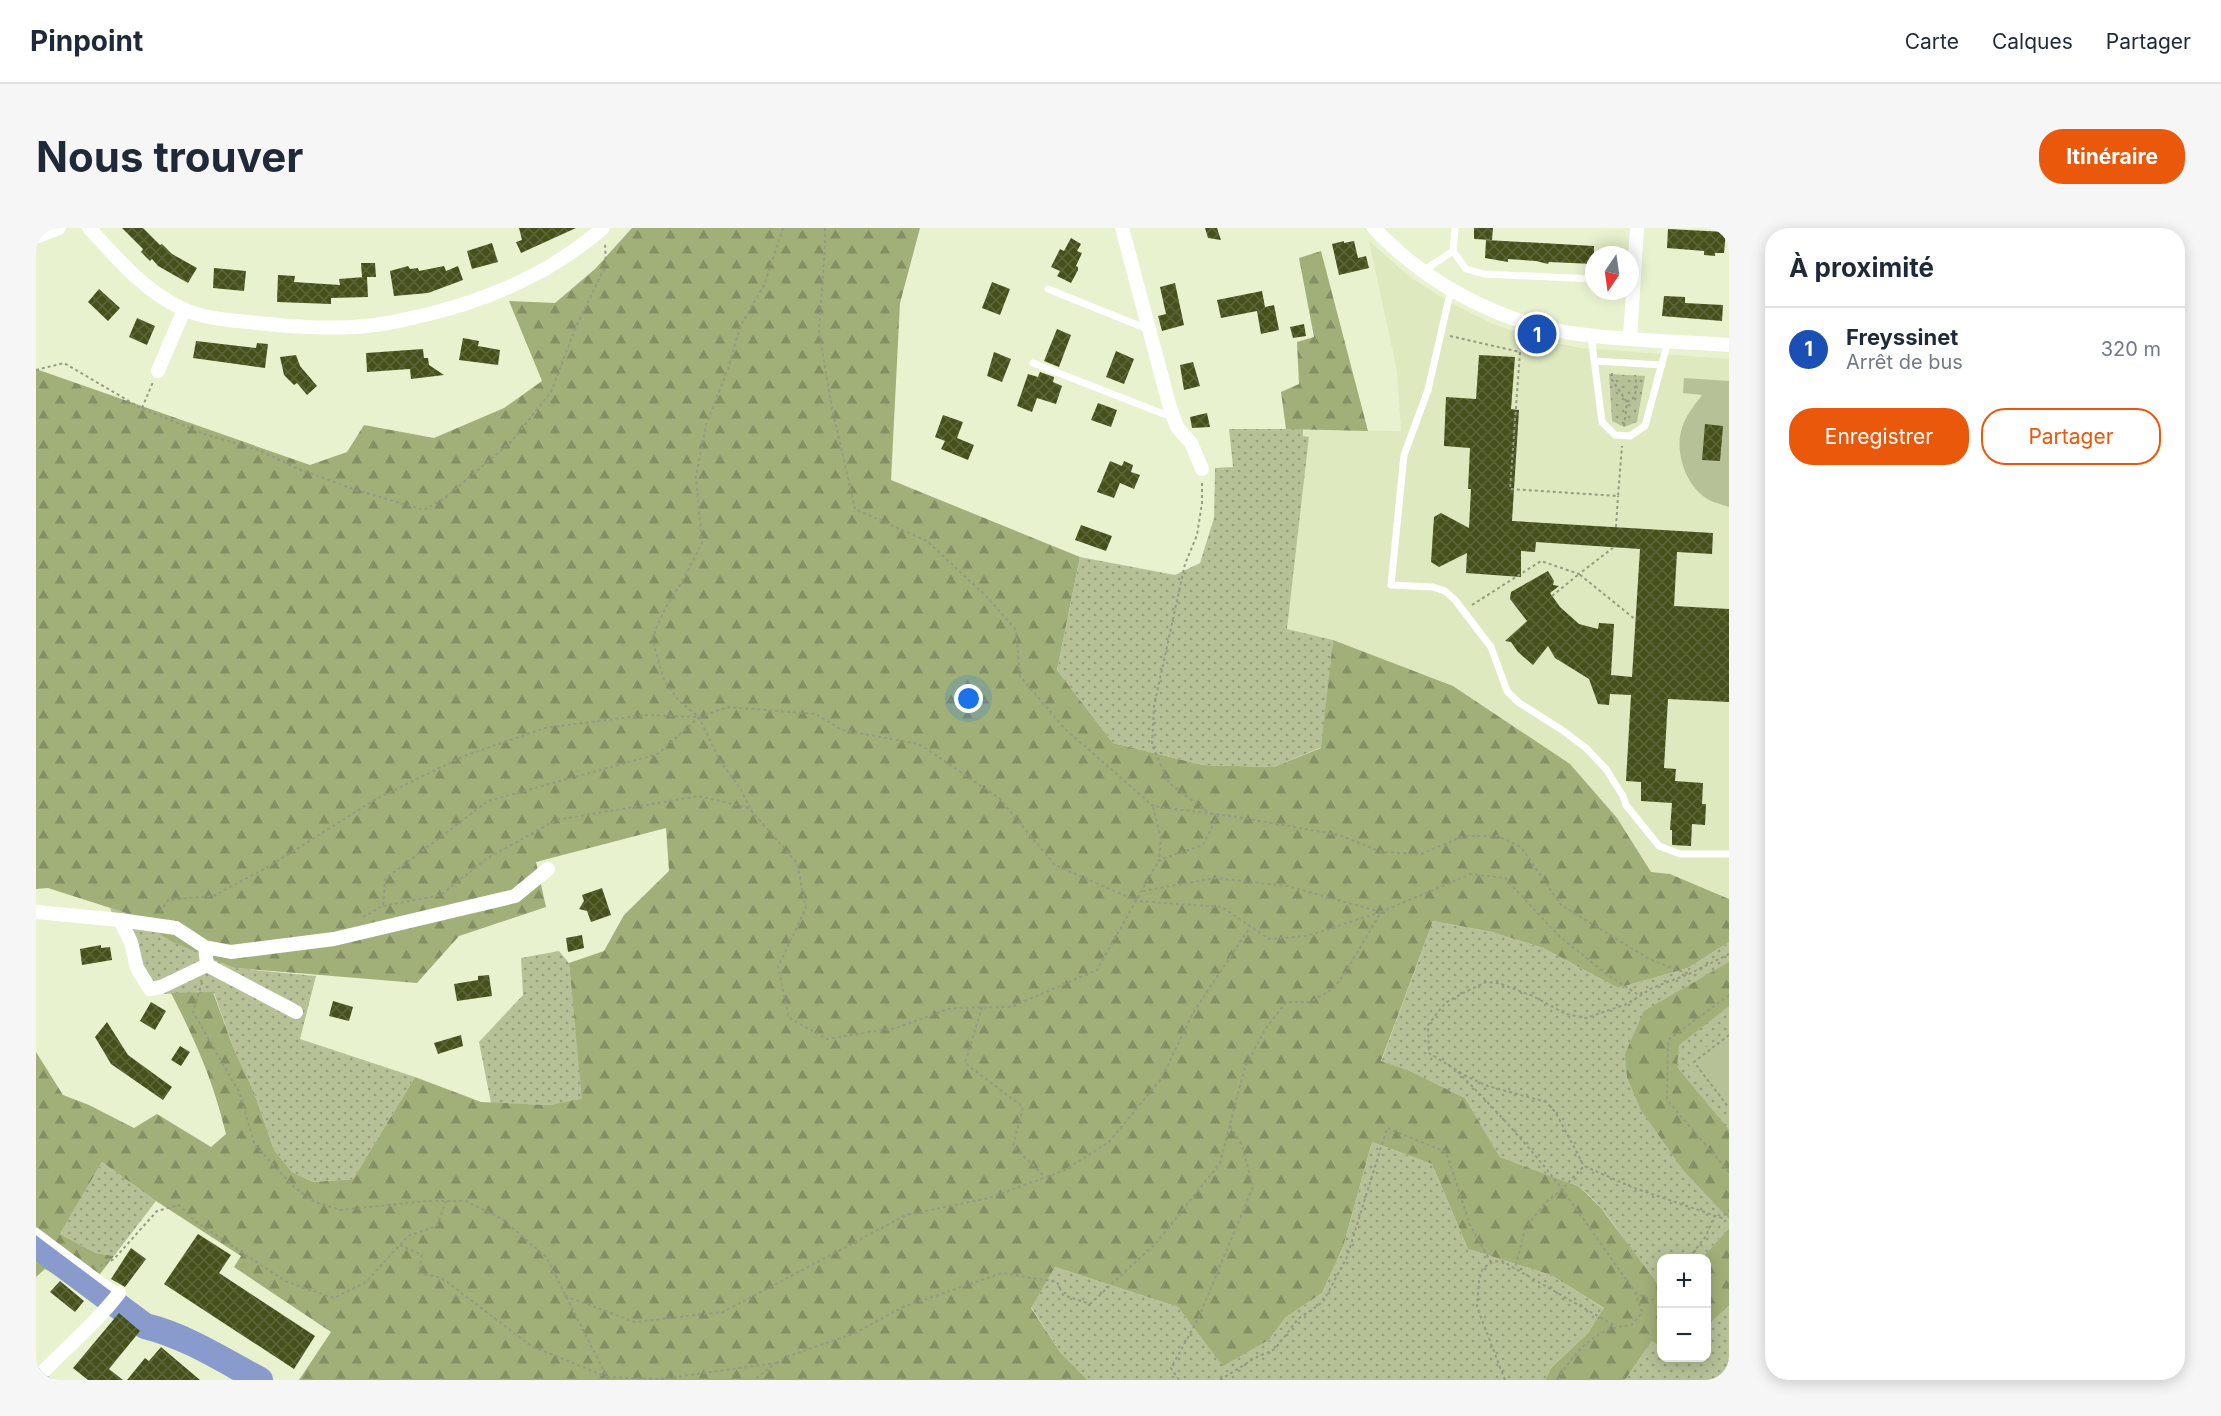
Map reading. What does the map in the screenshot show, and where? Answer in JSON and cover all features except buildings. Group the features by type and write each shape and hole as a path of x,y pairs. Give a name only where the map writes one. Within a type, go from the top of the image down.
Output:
{"street":[{"path":"36,237 59,228"},
{"path":"89,228 141,284 162,299 184,310 217,318 281,325 331,327 376,325 467,304 500,293 554,265 604,233"},
{"path":"1122,228 1177,428 1191,443 1202,469"},
{"path":"1374,228 1423,271 1472,301 1505,315 1546,328 1591,335 1729,345"},
{"path":"1635,246 1637,228"},
{"path":"1630,338 1631,300"},
{"path":"158,371 184,310"},
{"path":"36,912 176,928 205,947 231,952 334,939 514,896 548,869"},
{"path":"120,920 131,942 137,968 150,989 161,987 207,965"},
{"path":"205,947 207,965"},
{"path":"207,965 296,1012"},
{"path":"36,1380 102,1315 119,1293"}],"lane":[{"path":"1455,228 1452,251 1466,269 1484,274 1585,279"},
{"path":"1423,271 1452,251"},
{"path":"1047,289 1150,330"},
{"path":"1451,289 1428,390 1404,455 1391,585 1433,587 1445,591 1464,611 1491,647 1508,691 1518,702 1562,729 1586,748 1606,769 1623,795 1626,805 1659,846 1680,855 1729,854"},
{"path":"1591,335 1602,422 1615,435 1624,436 1630,436 1645,426 1668,341"},
{"path":"1594,361 1662,365"},
{"path":"1034,363 1174,418"},
{"path":"36,1231 119,1293"}],"path":[{"path":"751,811 740,788 720,761 699,717 679,701 664,680 652,639 665,608 682,582 702,543 696,477 706,426 728,369 740,327 764,285 783,228"},
{"path":"825,228 819,332 832,408 855,509 927,541 989,599 1016,630 1020,676 1064,728 1153,806 1339,835 1382,852 1421,854 1464,836 1498,836 1521,847 1561,905 1651,960 1689,974"},
{"path":"36,370 63,363 142,408 204,434 259,450 296,468 356,490 424,510 445,498 512,441 551,392 575,329 606,265 604,233"},
{"path":"1441,334 1520,352 1510,489 1618,496"},
{"path":"1611,362 1612,380 1627,402 1616,527"},
{"path":"1627,402 1633,398 1637,389 1634,375 1645,371 1648,364"},
{"path":"142,408 158,371"},
{"path":"1202,469 1202,503 1197,535 1185,564 1167,638 1154,706 1152,745 1169,783 1212,814"},
{"path":"1552,596 1614,547"},
{"path":"1464,611 1541,561 1579,574 1636,620"},
{"path":"153,924 168,900 213,896 268,867 376,799 464,756 545,728 645,715 699,717 728,707 816,714 842,730 919,744 999,798 1056,865 1137,902 1222,907 1269,939 1307,936 1381,912 1471,874 1505,878 1558,935 1605,973 1640,996"},
{"path":"383,906 385,879 488,801 658,754 699,717"},
{"path":"363,917 383,906 441,895 486,859 556,820 699,796 748,808 797,863 806,908 778,967 789,1018 827,1039 896,1028 951,1008 1011,1006 1097,970 1160,860 1161,839 1153,806"},
{"path":"1160,860 1203,845 1218,815"},
{"path":"1143,891 1215,878 1287,886 1381,912"},
{"path":"754,1380 789,1356 855,1333 903,1306 1002,1273 1057,1282 1064,1294 1090,1304 1157,1242 1220,1163 1245,1067 1266,1028 1286,1002 1310,1002 1334,989 1381,912"},
{"path":"566,1296 635,1322 723,1312 906,1215 989,1198 1065,1170 1109,1142 1161,1079 1193,1013 1251,926"},
{"path":"1729,954 1689,974 1652,988 1627,1004 1586,1018 1566,1014 1533,996 1498,983 1486,982 1445,1004 1428,1025 1429,1053 1488,1086 1546,1102 1556,1113 1584,1166 1634,1188 1722,1218 1729,1210"},
{"path":"207,965 194,1012 238,1092 255,1145 294,1187 315,1202 340,1210 427,1201 466,1201 502,1219 546,1257 607,1377"},
{"path":"1729,995 1668,1040 1667,1100 1729,1172"},
{"path":"982,1007 965,1063 1023,1107 1014,1146 1045,1177"},
{"path":"1729,1035 1694,1062 1729,1108"},
{"path":"1454,1069 1489,1102 1535,1154 1635,1292 1642,1312 1632,1325 1615,1326 1592,1338 1571,1359 1557,1380"},
{"path":"1179,1380 1171,1368 1198,1319 1253,1187 1242,1145 1230,1125"},
{"path":"1220,1380 1275,1349 1298,1319 1323,1302 1347,1257 1387,1128 1446,1152 1470,1225 1491,1262"},
{"path":"1515,1269 1525,1229 1544,1204 1584,1166"},
{"path":"91,1272 114,1258 158,1211 179,1205 195,1221 285,1281 334,1298 366,1282 408,1236 437,1226 446,1201"},
{"path":"1692,1254 1706,1236 1716,1215"},
{"path":"400,1245 422,1255 419,1273 442,1278 531,1346 607,1377 662,1379 776,1364"},
{"path":"1505,1380 1477,1307 1482,1270 1491,1262 1502,1261 1615,1326"},
{"path":"1635,1292 1650,1300 1657,1299"}],"shaded area":[{"path":"1369,241 1410,277 1449,302 1491,323 1535,339 1581,348 1729,359 1729,899 1670,874 1650,872 1287,630 1309,438 1303,436 1303,429 1401,431 1397,371"},
{"path":"1609,374 1645,376 1637,422 1624,427 1612,421"},
{"path":"1684,378 1729,381 1729,507 1703,496 1685,471 1680,451 1682,427 1702,395 1683,393"},
{"path":"1229,429 1303,429 1303,436 1309,437 1287,629 1333,640 1322,747 1274,767 1203,765 1113,743 1057,670 1080,557 1175,575 1200,563 1214,518 1215,468 1233,467"},
{"path":"110,908 127,913 235,968 316,976 300,1039 415,1077 353,1179 313,1182 292,1172 274,1150 254,1092 233,1047 214,993 146,994"},
{"path":"1433,921 1492,932 1543,948 1618,988 1688,968 1729,942 1729,1228 1706,1254 1657,1254 1657,1283 1611,1220 1578,1186 1500,1157 1465,1098 1410,1071 1381,1062"},
{"path":"559,951 569,963 583,1100 549,1105 491,1103 479,1042 523,995 521,958"},
{"path":"1729,1030 1729,1115 1687,1062"},
{"path":"1372,1142 1432,1164 1468,1249 1551,1275 1605,1309 1588,1333 1551,1368 1545,1380 1088,1380 1061,1353 1031,1307 1055,1267 1178,1307 1223,1365 1269,1340 1285,1318 1322,1293 1343,1247"},
{"path":"102,1162 156,1201 114,1256 96,1253 60,1234"},
{"path":"1729,1306 1729,1380 1625,1380 1652,1341 1657,1345 1657,1362 1711,1362 1711,1322"}],"green space":[{"path":"632,228 920,228 900,303 891,480 1080,557 1057,670 1113,743 1203,765 1274,767 1321,748 1333,640 1453,686 1570,764 1617,818 1651,872 1670,874 1729,899 1729,942 1688,968 1618,988 1543,948 1492,932 1433,921 1381,1061 1410,1071 1465,1098 1500,1157 1578,1186 1601,1208 1657,1283 1657,1345 1652,1341 1625,1380 1545,1380 1551,1368 1588,1333 1604,1308 1551,1275 1468,1249 1432,1164 1372,1142 1343,1247 1322,1293 1285,1318 1269,1340 1223,1366 1178,1307 1055,1267 1031,1308 1061,1353 1088,1380 299,1380 331,1332 234,1267 241,1256 156,1201 102,1162 60,1234 96,1253 114,1256 86,1292 45,1269 36,1277 36,1052 63,1095 89,1105 134,1128 157,1114 211,1147 226,1134 221,1114 203,1062 171,993 213,992 233,1047 254,1092 274,1150 292,1172 313,1182 353,1179 415,1077 481,1102 549,1105 582,1099 569,963 604,951 624,915 669,871 666,828 536,862 546,907 459,936 417,983 235,968 173,942 126,913 48,888 36,889 36,369 310,465 347,452 364,425 434,438 504,408 542,381 509,301 555,303 595,269"},
{"path":"1321,251 1368,431 1286,429 1281,392 1299,384 1297,342 1314,337 1299,258"},
{"path":"1729,962 1729,1006 1679,1045 1677,1067 1729,1130 1729,1219 1683,1170 1641,1110 1627,1077 1625,1054 1644,1011"},
{"path":"1729,1228 1729,1306 1711,1322 1711,1254 1706,1254"}],"waterway":[{"path":"36,1245 145,1326 190,1342 260,1380"},
{"path":"36,1367 49,1380"}],"place":[{"name":"Freyssinet","path":"1537,334"}]}
